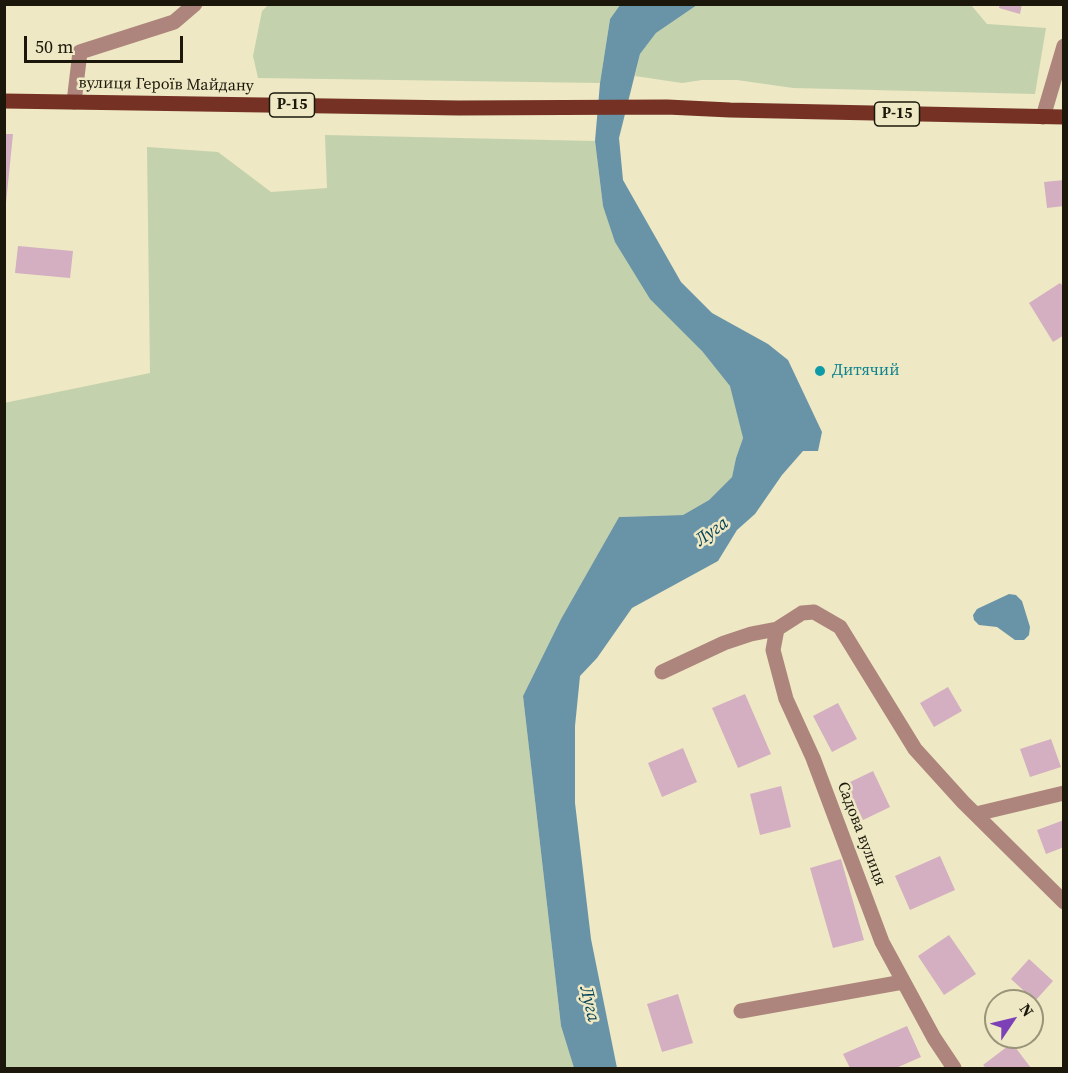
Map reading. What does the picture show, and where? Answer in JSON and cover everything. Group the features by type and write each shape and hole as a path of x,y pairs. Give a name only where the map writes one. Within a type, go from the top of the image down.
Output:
{"main road":[{"name":"вулиця Героїв Майдану","path":"4,101 459,108 667,106 730,110 1043,117"},
{"name":"Р-15","path":"1043,117 1064,117"}],"street":[{"path":"74,102 80,52 174,22 195,4"},
{"path":"1043,117 1064,46"},
{"path":"662,672 724,643 751,634 777,629 802,613 814,612 840,627 915,749 975,814 1064,902"},
{"name":"Садова вулиця","path":"777,629 773,650 786,699 813,758 882,942 954,1068"},
{"path":"975,814 1064,793"},
{"path":"741,1011 903,982"}],"green space":[{"path":"268,5 620,5 610,19 600,83 258,78 253,56 262,11"},
{"path":"697,5 971,5 987,24 1046,28 1035,94 793,88 737,80 702,80 682,83 635,76 640,54 656,33"},
{"path":"325,135 595,141 603,206 702,351 731,386 743,438 732,477 709,500 683,515 619,517 561,619 523,696 561,1026 574,1068 5,1068 4,403 150,373 147,147 218,152 271,192 327,188"}],"water":[{"name":"Луга","path":"620,5 697,5 656,33 640,54 619,138 623,180 681,282 712,313 768,344 788,360 822,432 818,451 803,451 782,475 755,514 737,530 718,561 632,608 597,658 580,676 575,726 575,803 591,939 617,1068 574,1068 561,1026 523,696 561,619 619,517 683,515 709,500 732,477 743,438 730,386 702,351 650,299 615,242 603,206 595,141 600,83 610,19"},
{"path":"1009,594 1016,595 1022,601 1030,627 1029,635 1024,640 1015,640 997,627 979,625 974,620 973,615 977,609"}],"building":[{"path":"1000,4 1022,4 1020,14 999,8"},
{"path":"4,134 13,134 6,203 4,203"},
{"path":"1064,180 1064,206 1047,208 1044,182"},
{"path":"18,246 73,251 70,278 15,273"},
{"path":"1060,283 1064,287 1064,335 1053,342 1029,303"},
{"path":"948,687 962,711 934,727 920,703"},
{"path":"745,694 771,754 738,768 712,708"},
{"path":"838,703 857,739 832,752 813,716"},
{"path":"1051,739 1061,767 1030,777 1020,749"},
{"path":"683,748 697,782 662,797 648,763"},
{"path":"873,771 890,807 863,820 846,784"},
{"path":"781,786 791,827 760,835 750,794"},
{"path":"1064,820 1064,847 1046,854 1037,830"},
{"path":"940,856 955,890 910,910 895,876"},
{"path":"841,859 864,940 833,948 810,868"},
{"path":"949,935 976,974 944,995 918,956"},
{"path":"1029,959 1053,981 1044,991 1044,989 1022,989 1011,979"},
{"path":"678,994 693,1043 662,1052 647,1004"},
{"path":"907,1026 921,1057 896,1068 850,1068 843,1054"},
{"path":"1004,1049 1017,1049 1031,1068 986,1068 983,1065"}],"place":[{"name":"Дитячий","path":"820,371"}]}
